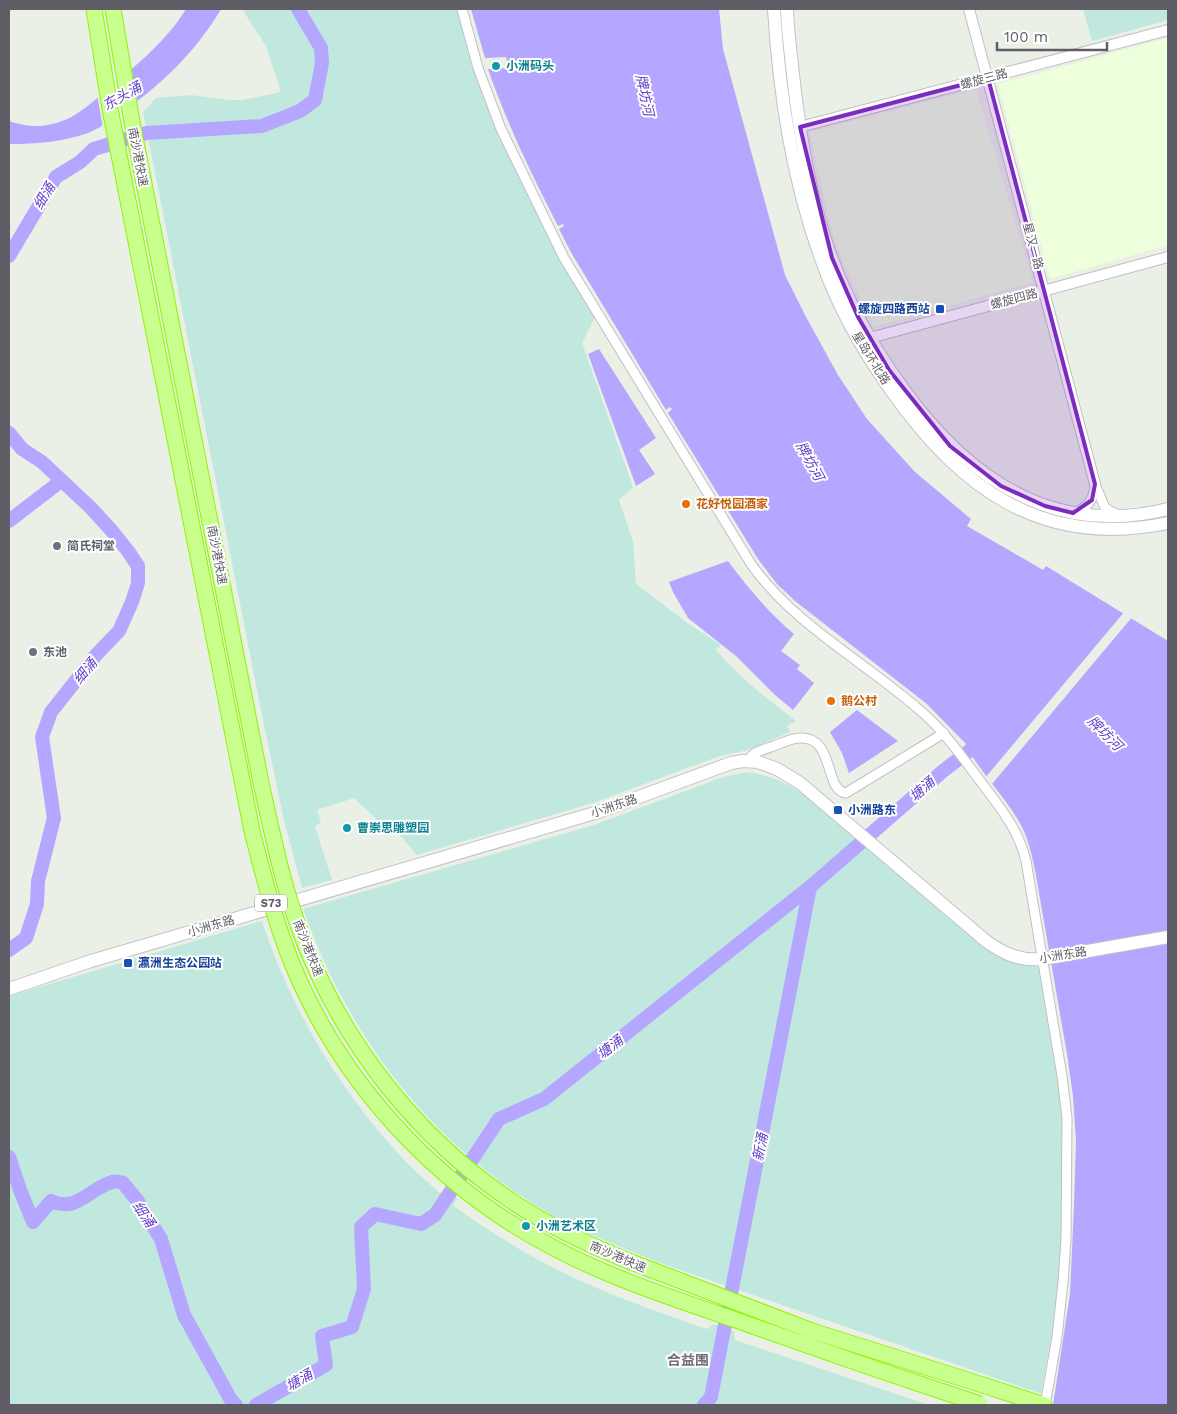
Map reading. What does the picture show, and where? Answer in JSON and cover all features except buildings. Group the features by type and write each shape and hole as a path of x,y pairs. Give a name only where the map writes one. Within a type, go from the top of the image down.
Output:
{"highway":[{"name":"南沙港快速","path":"94,9 110,109 252,831 270,898 290,958 310,1002 337,1048 380,1107 408,1139 454,1182 496,1212 555,1249 638,1286 870,1368 984,1405"},
{"name":"南沙港快速","path":"113,9 132,122 273,834 284,879 304,942 327,992 354,1040 402,1104 441,1144 492,1187 558,1229 605,1252 812,1331 1044,1405"}],"main road":[{"name":"星岛环北路","path":"774,9 782,92 802,193 822,261 841,306 919,410 937,432 967,461 1001,486 1045,506 1073,513 1110,517 1122,517 1168,509"},
{"name":"星岛环北路","path":"788,9 789,39 800,127 824,236 865,340 889,388 927,436 968,476 1011,505 1046,519 1104,530 1142,528 1168,523"},
{"name":"小洲东路","path":"11,988 99,959 598,812 737,761 763,764 792,777 997,949 1019,958 1046,958 1168,936"}],"street":[{"path":"462,9 478,68 501,129 564,258 751,564 780,599 921,711 944,733 1002,809 1020,841 1026,861 1046,958 1067,1118 1066,1240 1063,1282 1057,1336 1044,1405"},
{"name":"星汉一路","path":"969,9 1095,484 1106,508 1110,512 1122,517"},
{"name":"螺旋三路","path":"800,127 1168,30"},
{"name":"螺旋四路","path":"865,340 1168,257"},
{"path":"1073,513 1084,509 1092,500 1095,484"},
{"path":"748,761 755,753 795,738 810,739 817,743 824,753 836,787 842,792 846,792 944,733"}],"highlighted area":[{"path":"988,78 1095,484 1092,500 1073,513 1045,506 1001,486 950,446 889,370 858,317 832,258 800,127"}],"shaded area":[{"path":"242,9 459,9 476,68 595,317 582,343 633,487 619,500 633,541 636,584 686,622 721,645 716,650 735,670 796,721 787,726 790,732 748,750 717,757 596,802 417,855 392,826 386,828 354,798 317,810 321,823 315,826 332,880 302,888 284,820 264,725 143,112 156,98 191,95 243,100 281,92 266,46"},
{"path":"1083,9 1168,9 1168,20 1092,41"},
{"path":"1168,38 1168,245 1050,279 998,84"},
{"path":"976,89 1033,282 874,327 836,246 809,132"},
{"path":"748,772 777,780 803,794 997,956 1019,964 1034,965 1039,969 1063,1119 1060,1269 1055,1315 1041,1393 660,1263 563,1221 518,1194 476,1162 438,1128 404,1090 373,1049 346,1005 323,958 303,909 594,825 723,777"},
{"path":"262,921 286,984 317,1043 335,1072 374,1126 406,1162 440,1193 446,1189 458,1199 453,1205 455,1207 527,1254 615,1296 694,1325 708,1329 713,1324 734,1331 735,1340 929,1405 9,1405 9,996"}],"water":[{"name":"东头涌","path":"186,9 221,9 200,40 176,68 148,93 100,127 88,133 49,142 9,144 9,121 30,126 44,126 58,123 76,114 106,91 160,43"},
{"name":"牌坊河","path":"471,9 719,9 723,49 785,275 838,375 867,419 915,472 971,519 967,526 1043,570 1046,566 1168,641 1168,1405 1053,1405 1070,1294 1076,1141 1073,1096 1067,1054 1035,870 1029,844 1023,829 1011,809 969,751 953,758 965,749 966,744 927,704 795,601 777,584 758,559 668,413 672,409 670,407 666,410 572,254 559,229 564,226 563,224 558,226 529,168 503,110 488,69 509,68 506,57 485,58"},
{"path":"599,349 656,438 639,450 655,474 636,486 588,354"},
{"path":"728,561 759,600 794,634 781,651 800,665 797,669 814,683 793,710 736,656 688,618 673,592 669,582"},
{"path":"857,710 898,741 849,773 842,753 830,732"}],"pier":[{"path":"131,66 138,104 103,128 97,94"},
{"path":"1125,611 1133,616 992,784 985,778"}],"waterway":[{"path":"9,256 56,177 80,162 94,149 146,133 262,126 300,111 315,100 322,63 321,48 298,9"},
{"name":"细涌","path":"9,433 22,449 42,462 91,508 112,531 138,566 138,583 119,631 96,655 51,712 42,737 54,818 38,881 37,904 26,938 9,950"},
{"path":"9,521 61,481"},
{"name":"塘涌","path":"256,1405 326,1365 322,1336 352,1327 364,1289 361,1227 375,1214 421,1224 435,1215 499,1119 544,1099 810,887 943,771 982,741"},
{"name":"新涌","path":"704,1405 711,1397 810,887"},
{"name":"细涌","path":"9,1157 33,1222 51,1201 68,1204 76,1202 104,1185 112,1182 123,1183 137,1200 161,1239 184,1315 231,1400 236,1405"}],"place":[{"name":"小洲码头","path":"496,66"},
{"name":"螺旋四路西站","path":"940,309"},
{"name":"花好悦园酒家","path":"686,504"},
{"name":"简氏祠堂","path":"57,546"},
{"name":"东池","path":"33,652"},
{"name":"鹅公村","path":"831,701"},
{"name":"小洲路东","path":"838,810"},
{"name":"曹崇思雕塑园","path":"347,828"},
{"name":"瀛洲生态公园站","path":"128,963"},
{"name":"小洲艺术区","path":"526,1226"}],"district":[{"name":"合益围","path":"688,1360"}]}
